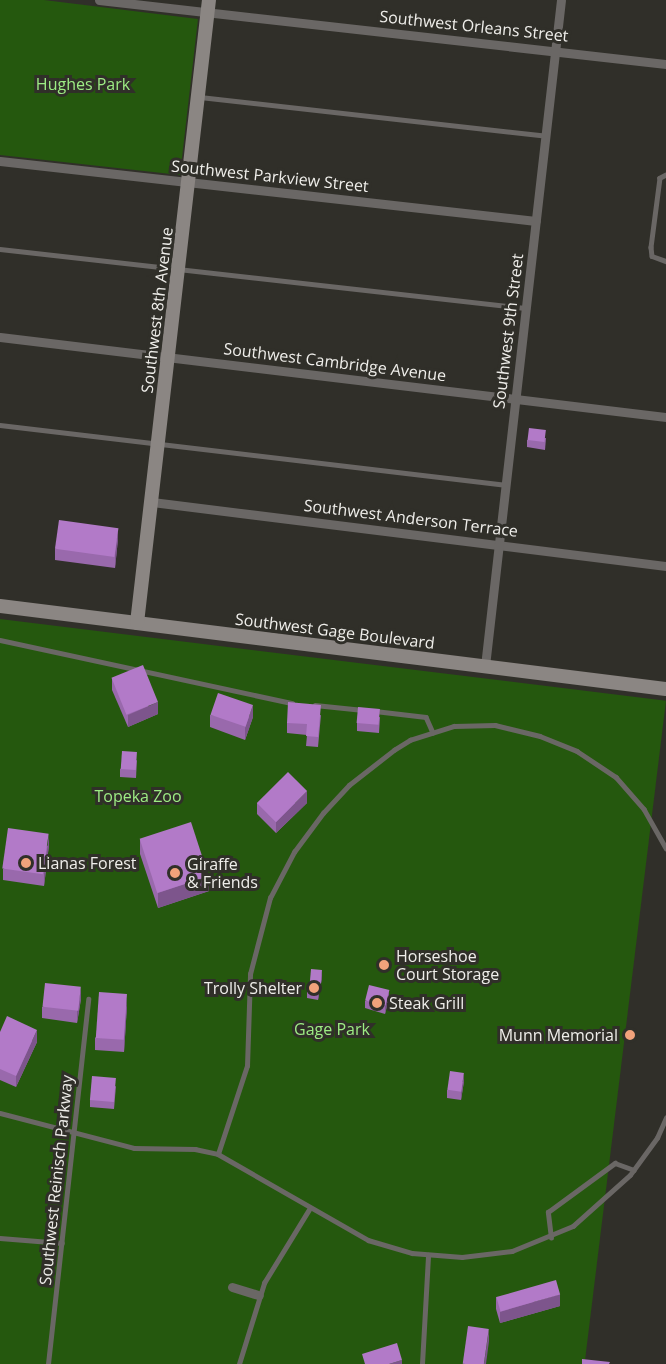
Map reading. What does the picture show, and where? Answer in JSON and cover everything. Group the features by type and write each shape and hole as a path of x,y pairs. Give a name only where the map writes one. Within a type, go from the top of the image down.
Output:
{"main road":[{"name":"Southwest 8th Avenue","path":"137,623 208,6"},
{"name":"Southwest Gage Boulevard","path":"0,606 666,689"}],"street":[{"name":"Southwest Orleans Street","path":"99,0 208,6 666,63"},
{"name":"Southwest 9th Street","path":"485,666 561,0"},
{"name":"Southwest Parkview Street","path":"0,161 536,221"},
{"name":"Southwest Cambridge Avenue","path":"0,337 666,417"},
{"name":"Southwest Anderson Terrace","path":"152,502 666,566"},
{"path":"232,1287 259,1295"}],"lane":[{"path":"198,97 546,136"},
{"path":"666,175 660,178 651,247 652,256 666,261"},
{"path":"0,249 526,308"},
{"path":"0,425 506,485"},
{"path":"0,640 165,673 281,702 426,717 433,733"},
{"path":"218,1154 248,1066 248,998 255,948 281,874 313,825 350,785 410,740 454,726 495,725 540,736 577,751 598,763 634,795 666,848"},
{"name":"Southwest Reinisch Parkway","path":"48,1364 88,999"},
{"path":"0,1113 134,1148 195,1149 218,1154 368,1240 428,1255 496,1254 551,1238 598,1207 634,1170 666,1118"},
{"path":"551,1238 548,1212 615,1163 634,1170"},
{"path":"239,1364 259,1295 281,1250 310,1208"},
{"path":"0,1238 62,1243"},
{"path":"422,1364 428,1255"}],"green space":[{"name":"Hughes Park","path":"0,0 44,0 198,19 180,175 0,155"},
{"name":"Gage Park","path":"0,619 666,701 585,1364 0,1364"}],"building":[{"path":"529,428 546,430 544,442 528,440"},
{"path":"59,520 118,528 114,557 55,549"},
{"path":"143,665 158,702 126,715 111,678"},
{"path":"218,693 253,705 245,727 211,715"},
{"path":"288,702 321,705 318,737 306,736 307,724 287,723"},
{"path":"358,707 380,709 379,725 357,723"},
{"path":"122,751 137,752 136,770 121,769"},
{"path":"288,772 307,791 276,822 257,803"},
{"name":"Giraffe & Friends","path":"191,822 209,876 157,893 140,839"},
{"name":"Lianas Forest","path":"8,828 49,834 43,874 2,869"},
{"path":"311,969 322,970 320,991 309,990"},
{"path":"45,983 81,987 78,1011 42,1007"},
{"path":"369,985 389,990 386,1006 365,1001"},
{"path":"99,992 127,994 124,1040 96,1038"},
{"path":"7,1016 37,1030 16,1076 0,1069 0,1032"},
{"path":"450,1071 464,1073 461,1092 447,1090"},
{"path":"92,1076 116,1078 114,1102 90,1100"},
{"path":"556,1280 560,1294 501,1312 496,1297"},
{"path":"468,1326 489,1329 484,1364 463,1364"},
{"path":"397,1343 402,1360 389,1364 365,1364 362,1354"},
{"path":"582,1359 610,1362 609,1364 582,1364"}],"place":[{"name":"Lianas Forest","path":"26,863"},
{"name":"Giraffe & Friends","path":"175,873"},
{"name":"Horseshoe Court Storage","path":"384,965"},
{"name":"Trolly Shelter","path":"314,988"},
{"name":"Steak Grill","path":"377,1003"},
{"name":"Munn Memorial","path":"630,1035"}],"park label":[{"name":"Topeka Zoo","path":"138,796"}]}
